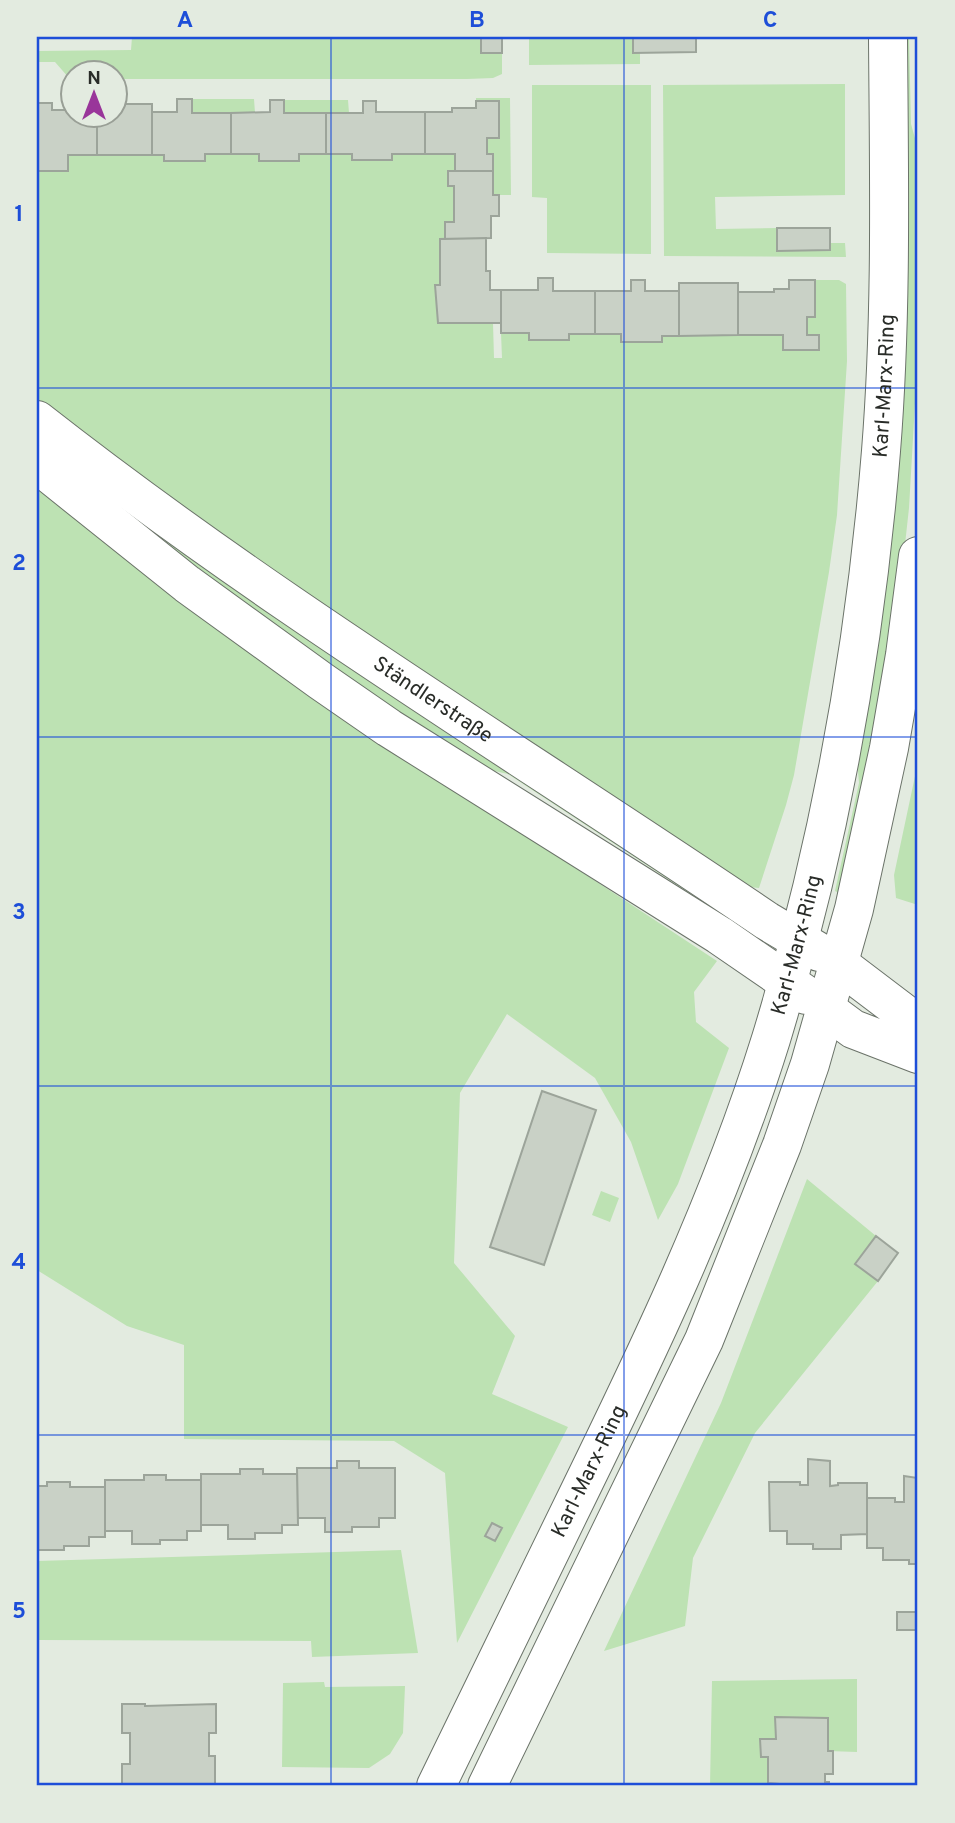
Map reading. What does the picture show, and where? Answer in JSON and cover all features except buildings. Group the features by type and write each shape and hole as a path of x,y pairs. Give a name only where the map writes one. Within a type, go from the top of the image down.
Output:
{"main road":[{"name":"Karl-Marx-Ring","path":"436,1786 635,1381 700,1235 771,1040 798,941 840,762 874,529 887,317 888,37"},
{"name":"Ständlerstraße","path":"37,420 256,583 798,941 839,964 918,1024"},
{"path":"37,464 187,584 389,728 719,935 853,1029 918,1054"},
{"path":"487,1786 704,1340 760,1205 810,1064 854,909 889,748 918,556"}],"green space":[{"path":"132,37 481,37 481,52 502,53 502,74 493,78 467,79 130,79 130,60 60,60 60,68 55,62 37,62 37,51 131,50"},
{"path":"529,37 633,37 633,52 640,53 640,64 529,65"},
{"path":"900,37 909,37 911,124 918,149 918,351 909,508 897,617 843,895 835,891 859,783 856,747"},
{"path":"845,84 845,195 715,197 716,229 777,228 777,251 830,250 830,243 845,243 846,257 664,256 663,85"},
{"path":"532,85 651,85 651,254 547,253 547,198 532,197"},
{"path":"476,98 510,98 511,195 493,195 493,155 487,154 487,138 499,137 499,101 476,101"},
{"path":"192,99 254,99 255,113 192,113"},
{"path":"284,100 348,100 349,113 284,113"},
{"path":"205,154 259,154 259,161 299,161 299,154 352,154 352,160 391,160 392,154 455,154 455,171 448,172 448,186 454,186 454,222 446,222 445,239 440,239 440,285 435,286 438,322 493,323 494,358 502,358 501,333 529,333 529,340 568,340 569,334 621,334 662,342 662,336 783,335 783,350 818,350 819,335 807,335 807,317 815,317 815,280 839,280 846,284 847,361 837,515 829,572 794,775 759,888 750,887 232,545 37,399 37,171 67,171 68,155 164,155 164,161 205,161"},
{"path":"77,471 747,923 744,929 508,774 477,767 171,553"},
{"path":"37,486 313,695 717,961 694,992 696,1022 729,1048 678,1184 658,1220 631,1142 595,1078 507,1014 460,1093 454,1263 515,1336 492,1394 568,1427 457,1643 445,1473 394,1441 184,1439 184,1345 127,1326 37,1270"},
{"path":"918,762 918,905 896,898 894,875"},
{"path":"807,1179 876,1236 856,1264 878,1281 755,1433 693,1558 685,1626 604,1651 721,1403"},
{"path":"601,1191 619,1198 610,1222 592,1215"},
{"path":"401,1550 418,1653 312,1657 311,1641 37,1640 37,1561"},
{"path":"857,1679 857,1752 828,1751 828,1718 776,1717 776,1739 761,1739 761,1756 768,1757 768,1783 779,1786 710,1786 712,1681"},
{"path":"324,1682 325,1687 405,1686 403,1733 390,1754 369,1768 282,1767 283,1683"}]}
